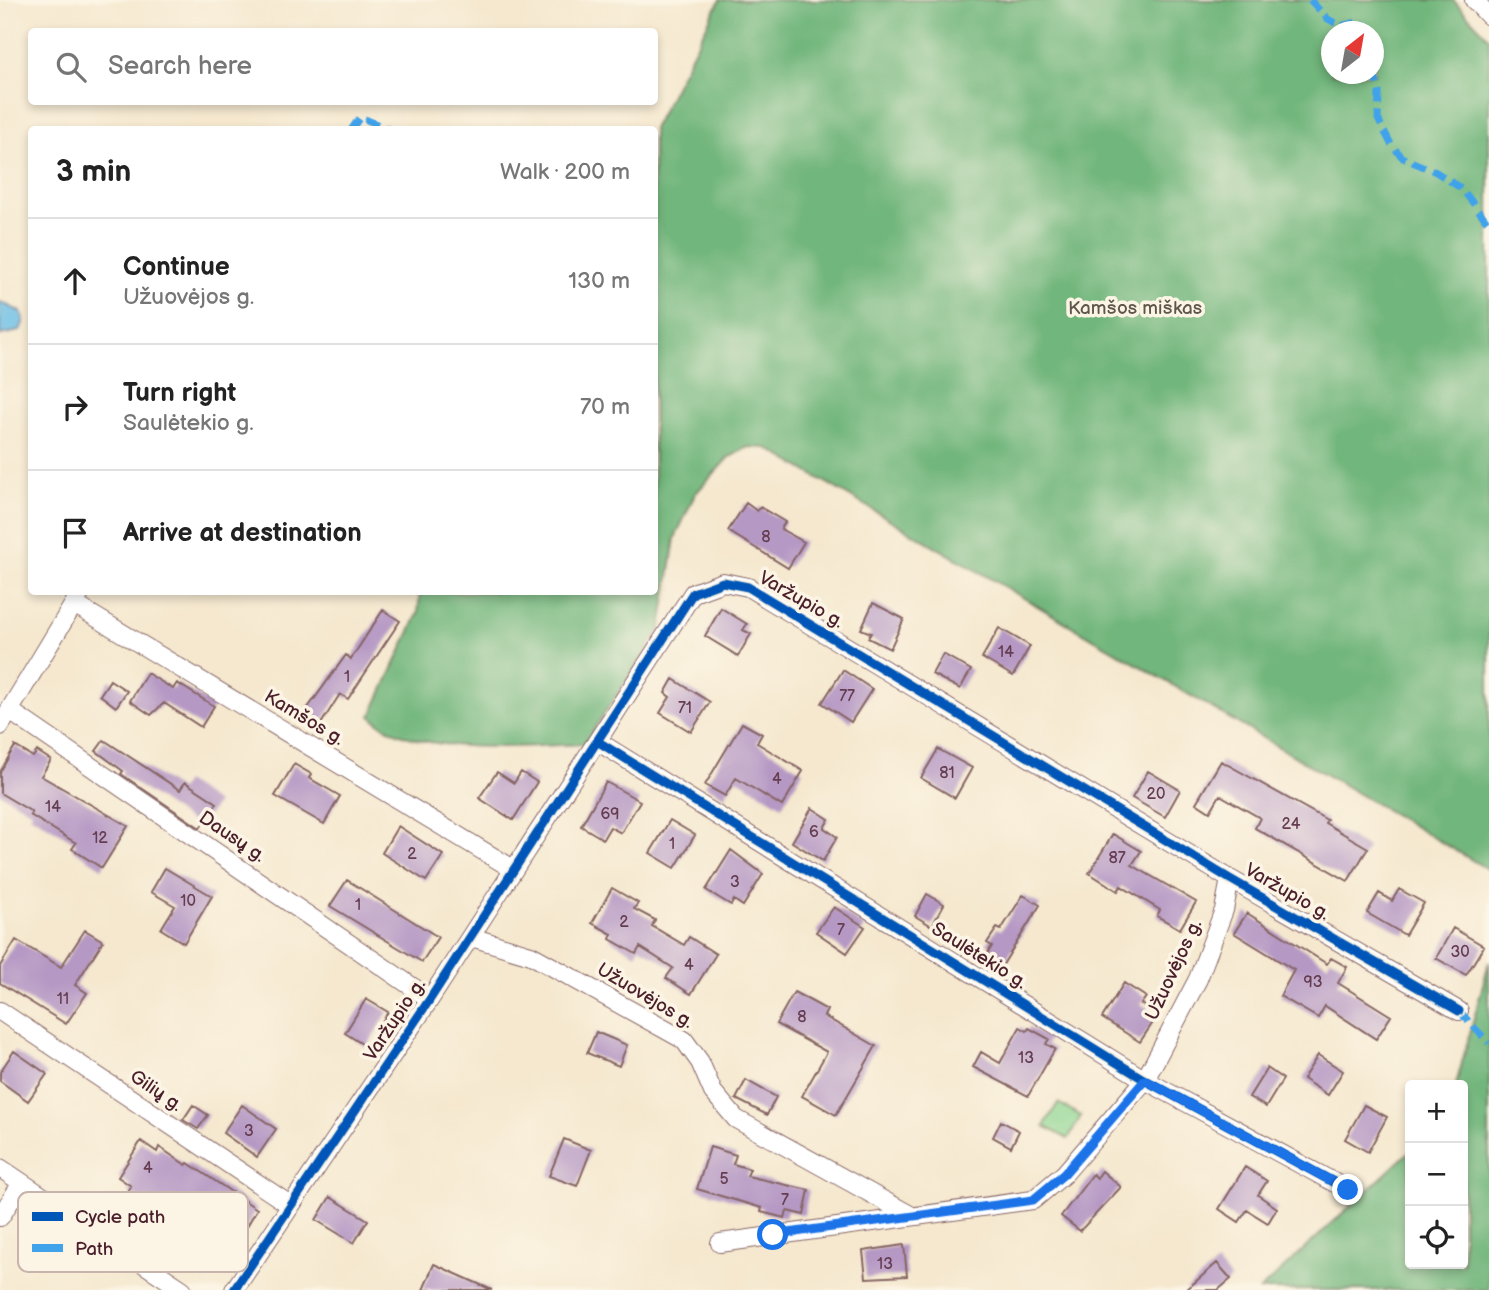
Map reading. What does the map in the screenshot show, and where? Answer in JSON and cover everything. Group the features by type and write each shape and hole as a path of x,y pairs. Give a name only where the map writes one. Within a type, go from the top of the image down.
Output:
{"street":[{"path":"1474,0 1489,16"},
{"name":"Varžupio g.","path":"248,1269 471,937 693,593 723,582 748,587 1230,879 1459,1011"},
{"path":"5,718 78,598"},
{"name":"Kamšos g.","path":"78,598 513,869"},
{"name":"Dausų g.","path":"5,718 430,999"},
{"name":"Saulėtekio g.","path":"597,741 1145,1080 1348,1190"},
{"name":"Užuovėjos g.","path":"720,1243 1033,1200 1064,1174 1145,1080 1198,979 1224,910 1230,879"},
{"name":"Užuovėjos g.","path":"471,937 531,955 684,1040 700,1062 713,1092 736,1119 910,1215"},
{"name":"Gilių g.","path":"0,1011 290,1205"},
{"path":"0,1168 36,1192"},
{"path":"0,1217 23,1183"},
{"path":"156,1272 183,1290"},
{"name":"Varžupio g.","path":"234,1290 246,1272"}],"green space":[{"name":"Kamšos miškas","path":"720,0 1453,0 1489,38 1489,870 767,448 748,447 728,458 695,494 675,538 661,628 584,744 472,747 441,744 389,729 371,716 418,614 420,595 658,595 658,126 655,126"},
{"path":"1489,962 1489,1290 1260,1290 1405,1156 1405,1269 1468,1269 1468,1080 1457,1080"},
{"path":"1058,1103 1081,1116 1068,1139 1044,1126"}],"water":[{"path":"0,302 21,312 24,320 20,331 0,335"}],"building":[{"path":"746,503 757,511 760,507 785,522 781,529 804,542 788,568 728,531"},
{"path":"873,603 904,619 890,649 868,638 871,633 861,629"},
{"path":"721,608 747,624 743,630 751,634 738,656 705,636"},
{"path":"383,610 400,621 348,699 340,694 317,730 300,719 346,655 351,659"},
{"path":"999,628 1030,646 1013,676 982,658"},
{"path":"943,654 971,670 960,689 932,674"},
{"path":"843,670 872,689 851,722 822,703"},
{"path":"147,673 173,689 177,683 214,706 201,727 164,703 151,715 130,701"},
{"path":"673,679 710,702 691,732 660,713 670,697 665,693"},
{"path":"110,680 127,691 116,707 100,695"},
{"path":"742,723 762,734 757,743 803,771 782,806 736,778 725,796 705,785"},
{"path":"104,740 180,790 185,782 217,803 200,828 121,774 123,771 96,751"},
{"path":"15,746 33,757 37,751 51,760 41,776 128,826 102,868 72,849 76,843 0,793 0,772"},
{"path":"938,749 972,768 955,798 921,778"},
{"path":"1221,761 1327,820 1325,823 1368,848 1348,881 1255,828 1260,818 1220,795 1210,812 1196,803"},
{"path":"294,764 311,774 309,778 340,796 324,824 275,796"},
{"path":"1148,771 1180,790 1165,817 1132,798"},
{"path":"497,772 514,783 521,772 537,782 513,820 479,798"},
{"path":"606,782 640,801 621,833 610,827 603,839 581,826"},
{"path":"812,808 829,819 824,828 837,837 823,861 792,842"},
{"path":"670,820 695,835 675,868 650,853"},
{"path":"398,826 443,855 426,881 382,853"},
{"path":"1113,834 1141,851 1132,865 1196,902 1180,929 1157,916 1160,910 1121,886 1118,891 1089,873"},
{"path":"731,850 763,874 743,906 734,900 731,905 706,890"},
{"path":"165,868 212,896 184,943 161,929 175,906 151,892"},
{"path":"347,880 438,937 422,962 330,906"},
{"path":"612,888 638,903 634,909 655,920 652,926 684,945 689,937 716,954 691,994 666,978 673,968 640,947 636,954 610,939 612,934 592,923"},
{"path":"1399,889 1424,903 1405,935 1367,913 1379,893 1392,901"},
{"path":"927,894 944,904 932,926 915,916"},
{"path":"1023,895 1040,905 1002,966 986,956 992,946 987,943 997,928 1001,930"},
{"path":"834,907 865,927 847,953 816,932"},
{"path":"1247,913 1327,964 1331,958 1347,967 1338,983 1391,1016 1376,1039 1325,1006 1318,1018 1280,996 1294,970 1234,933"},
{"path":"1453,928 1484,946 1466,975 1436,958"},
{"path":"85,930 103,941 75,985 87,993 66,1024 0,983 0,966 16,940 61,967"},
{"path":"1124,983 1146,997 1141,1004 1158,1015 1140,1042 1102,1018"},
{"path":"794,992 827,1010 824,1016 876,1046 836,1115 802,1096 827,1052 776,1024"},
{"path":"366,999 388,1012 367,1047 345,1033"},
{"path":"1020,1027 1027,1031 1029,1028 1049,1039 1046,1044 1055,1049 1028,1096 973,1067 981,1052 1000,1063"},
{"path":"596,1032 627,1045 619,1066 587,1053"},
{"path":"14,1051 47,1074 28,1101 0,1081 0,1072"},
{"path":"1318,1055 1343,1071 1328,1095 1303,1079"},
{"path":"1267,1068 1283,1079 1266,1107 1249,1097"},
{"path":"746,1080 776,1097 767,1115 736,1099"},
{"path":"193,1105 208,1115 198,1129 183,1120"},
{"path":"242,1105 276,1129 257,1157 223,1133"},
{"path":"1364,1105 1387,1117 1368,1152 1345,1139"},
{"path":"1001,1121 1019,1131 1011,1147 993,1137"},
{"path":"564,1139 591,1150 577,1186 549,1176"},
{"path":"141,1141 157,1152 159,1147 186,1165 188,1163 232,1192 128,1192 131,1186 118,1177"},
{"path":"710,1147 736,1155 733,1164 750,1169 747,1176 809,1190 804,1215 787,1211 785,1218 761,1212 762,1208 697,1189"},
{"path":"1245,1167 1267,1181 1258,1195 1277,1208 1268,1223 1247,1210 1239,1222 1219,1209"},
{"path":"1102,1171 1121,1187 1080,1231 1061,1216 1093,1174 1097,1178"},
{"path":"330,1197 368,1220 354,1243 316,1220"},
{"path":"248,1203 257,1209 248,1224"},
{"path":"904,1245 907,1276 866,1278 863,1251"},
{"path":"1217,1263 1231,1279 1218,1290 1186,1290"},
{"path":"434,1264 492,1290 423,1290"}],"marked path":[{"path":"1310,0 1332,21"},
{"path":"1377,84 1378,119 1391,144 1403,158 1436,172 1462,189 1489,224"},
{"path":"354,126 360,117 381,126"},
{"path":"1459,1011 1489,1043"}],"cycle path":[{"path":"248,1269 430,999 693,593 723,582 748,587 1230,879 1459,1011"},
{"path":"597,741 1145,1080 1348,1190"},
{"path":"234,1290 246,1272"}],"route":[{"path":"773,1235 1033,1200 1064,1174 1145,1080 1348,1190"}]}
